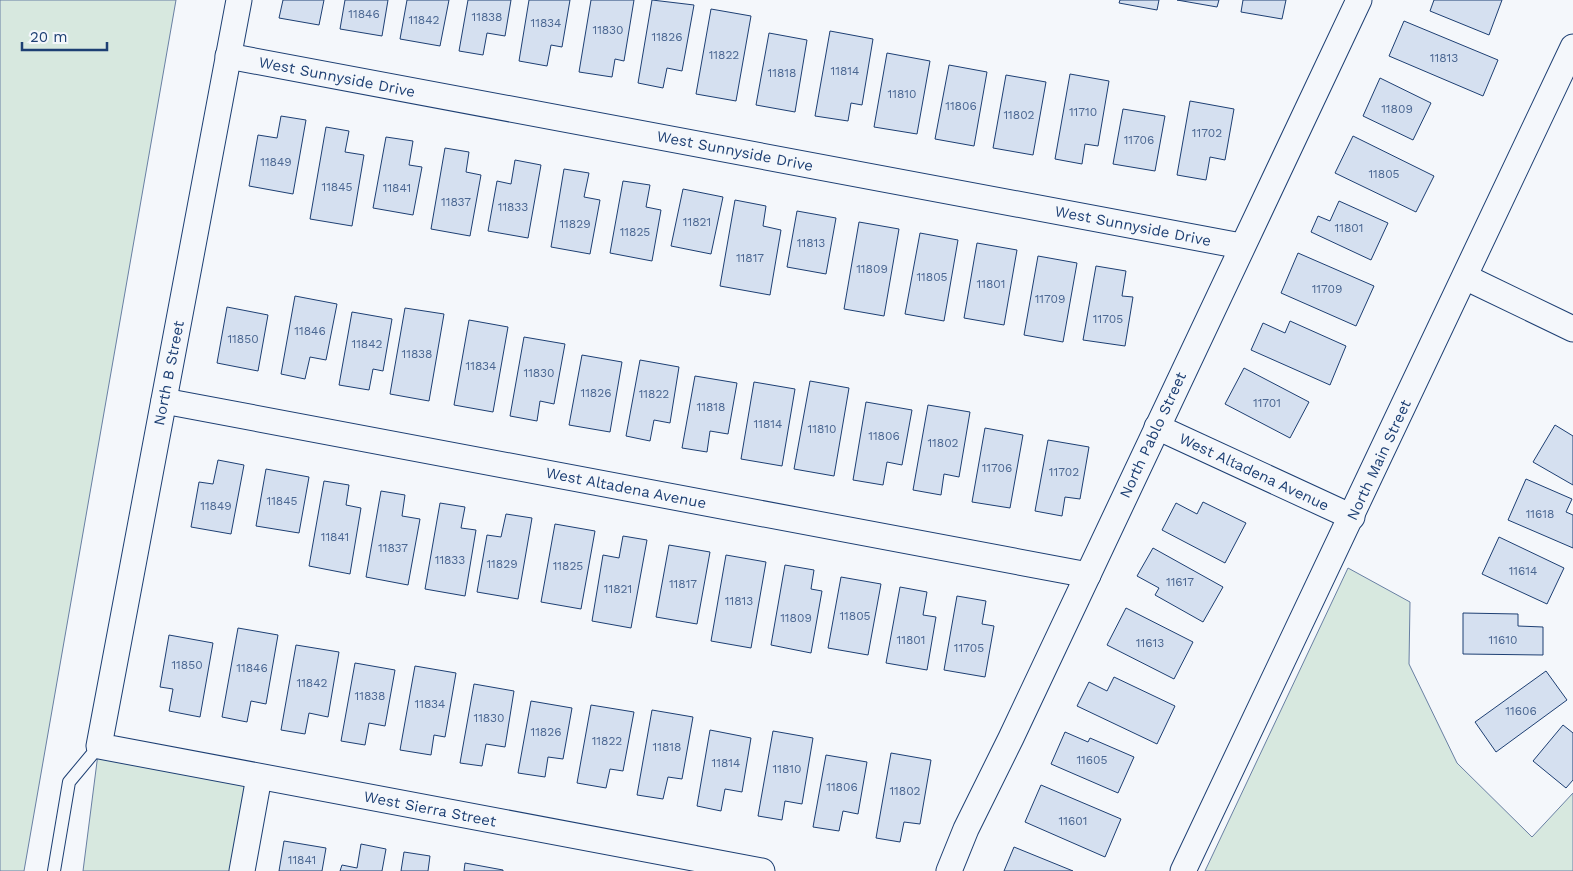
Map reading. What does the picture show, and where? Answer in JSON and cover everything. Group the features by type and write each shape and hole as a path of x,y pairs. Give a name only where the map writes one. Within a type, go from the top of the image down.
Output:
{"street":[{"name":"North B Street","path":"99,746 239,0"},
{"name":"North Pablo Street","path":"949,871 966,829 1359,0"},
{"name":"North Main Street","path":"1183,871 1573,47"},
{"name":"West Sunnyside Drive","path":"228,56 1241,246"},
{"path":"1465,277 1573,330"},
{"name":"West Altadena Avenue","path":"164,401 1088,575"},
{"name":"West Altadena Avenue","path":"1157,427 1352,517"},
{"name":"West Sierra Street","path":"99,746 762,871"},
{"path":"242,871 259,777"}],"lane":[{"path":"54,871 69,782 99,746"}],"shaded area":[{"path":"0,0 176,0 24,871 0,871"},
{"path":"1348,568 1410,602 1409,664 1457,763 1532,837 1573,793 1573,871 1205,871"},
{"path":"99,746 259,777 242,871 83,871"}],"building":[{"path":"283,0 324,0 319,25 279,18"},
{"path":"345,0 388,0 382,36 340,29"},
{"path":"407,0 449,0 440,46 400,39"},
{"path":"468,0 511,0 505,36 487,33 483,55 459,51"},
{"path":"529,0 570,0 562,47 551,45 547,66 519,61"},
{"path":"591,0 634,0 624,61 615,59 612,77 579,72"},
{"path":"652,0 694,5 682,71 667,68 663,88 638,83"},
{"path":"1120,0 1159,0 1157,10 1119,3"},
{"path":"1177,0 1219,0 1217,7"},
{"path":"1243,0 1286,0 1282,19 1241,12"},
{"path":"1434,0 1502,0 1489,35 1430,11"},
{"path":"711,9 751,16 736,101 696,94"},
{"path":"1404,21 1498,60 1483,96 1389,56"},
{"path":"830,31 873,39 862,105 851,103 848,121 815,116"},
{"path":"769,33 807,40 795,112 756,105"},
{"path":"887,53 930,61 917,134 874,127"},
{"path":"949,65 987,72 974,146 935,139"},
{"path":"1070,74 1109,81 1098,146 1085,144 1082,164 1055,159"},
{"path":"1006,75 1046,82 1033,155 993,148"},
{"path":"1380,78 1431,103 1413,140 1363,116"},
{"path":"1190,101 1234,109 1225,160 1210,157 1206,180 1177,175"},
{"path":"1123,109 1165,116 1155,171 1113,164"},
{"path":"281,116 306,120 293,194 249,186 258,135 277,138"},
{"path":"326,127 349,131 345,152 364,155 352,226 310,219"},
{"path":"1353,136 1434,176 1416,212 1335,173"},
{"path":"386,137 413,141 409,165 422,167 413,215 373,208"},
{"path":"445,148 469,152 466,172 481,175 470,236 431,229"},
{"path":"515,160 541,165 528,238 488,231 497,181 511,184"},
{"path":"564,169 589,173 584,197 600,200 590,254 551,247"},
{"path":"623,181 650,185 646,207 661,210 652,261 610,253"},
{"path":"683,189 723,197 711,254 671,246"},
{"path":"735,200 766,206 763,226 781,230 770,295 720,286"},
{"path":"1339,201 1388,223 1371,260 1311,232 1318,216 1330,221"},
{"path":"797,211 836,218 826,274 787,267"},
{"path":"859,222 899,229 884,316 844,309"},
{"path":"920,233 958,240 944,321 905,314"},
{"path":"977,243 1017,250 1004,325 964,318"},
{"path":"1298,253 1374,286 1356,326 1281,293"},
{"path":"1038,256 1077,263 1063,342 1024,335"},
{"path":"1096,266 1126,271 1122,296 1133,297 1125,346 1083,340"},
{"path":"295,296 337,304 326,360 310,357 305,379 281,374"},
{"path":"227,307 268,315 258,371 217,363"},
{"path":"405,308 444,314 429,401 390,394"},
{"path":"352,312 392,319 383,371 373,369 369,390 339,385"},
{"path":"469,320 508,327 493,412 454,405"},
{"path":"1290,321 1346,346 1330,385 1251,350 1263,323 1285,333"},
{"path":"524,337 565,344 554,404 540,401 537,421 510,416"},
{"path":"582,355 622,362 610,432 569,425"},
{"path":"640,360 679,367 670,423 654,420 650,441 626,436"},
{"path":"1244,368 1309,402 1290,438 1225,404"},
{"path":"695,376 737,383 728,434 710,431 707,452 682,448"},
{"path":"810,381 849,388 834,476 794,469"},
{"path":"754,382 795,389 782,466 741,459"},
{"path":"866,402 912,410 902,465 887,462 883,485 853,480"},
{"path":"928,405 970,412 959,477 944,474 941,495 913,490"},
{"path":"1555,425 1573,436 1573,485 1533,462"},
{"path":"985,428 1023,435 1010,508 972,502"},
{"path":"1048,440 1089,447 1080,499 1065,497 1062,516 1035,511"},
{"path":"218,460 244,465 231,534 191,527 199,482 213,484"},
{"path":"266,469 309,477 299,533 256,526"},
{"path":"1526,479 1572,499 1566,512 1573,515 1573,548 1508,520"},
{"path":"324,481 349,485 346,505 361,508 350,574 309,566"},
{"path":"381,491 405,495 402,516 420,519 408,585 366,577"},
{"path":"1203,502 1246,523 1225,563 1162,530 1176,503 1197,514"},
{"path":"440,503 465,507 461,528 476,530 465,596 425,589"},
{"path":"506,514 532,518 518,599 477,592 487,535 501,537"},
{"path":"555,524 595,531 581,609 541,602"},
{"path":"623,536 647,540 631,628 592,621 603,555 619,558"},
{"path":"1499,537 1564,568 1547,604 1482,574"},
{"path":"669,545 710,552 697,624 656,617"},
{"path":"1153,548 1223,587 1203,622 1155,595 1159,588 1137,576"},
{"path":"726,555 766,562 751,648 711,641"},
{"path":"785,565 814,570 811,589 822,591 811,653 771,645"},
{"path":"841,577 881,584 868,655 828,648"},
{"path":"900,587 927,592 923,615 936,617 927,670 886,663"},
{"path":"957,596 986,601 982,624 994,626 985,677 944,670"},
{"path":"1126,608 1193,642 1174,679 1107,645"},
{"path":"1463,613 1518,614 1518,626 1543,627 1543,655 1463,654"},
{"path":"238,628 278,635 266,704 251,701 247,722 222,717"},
{"path":"169,635 213,643 200,717 169,711 173,689 160,687"},
{"path":"296,645 339,652 328,717 309,713 305,734 281,730"},
{"path":"355,663 395,670 385,726 369,723 365,745 341,741"},
{"path":"415,666 456,673 445,737 434,735 431,755 400,750"},
{"path":"1546,671 1567,700 1496,752 1475,722"},
{"path":"1114,677 1175,706 1157,744 1077,706 1089,682 1107,691"},
{"path":"474,684 514,691 505,747 486,744 482,766 460,763"},
{"path":"531,701 572,708 563,759 548,757 545,777 518,773"},
{"path":"591,705 634,712 623,771 610,769 606,788 577,783"},
{"path":"652,710 693,717 682,779 668,777 663,799 637,795"},
{"path":"1563,725 1573,733 1573,780 1566,788 1533,761"},
{"path":"710,730 751,738 742,792 725,789 721,811 697,806"},
{"path":"773,731 813,738 802,804 785,801 782,820 758,816"},
{"path":"1065,732 1088,742 1090,738 1134,757 1118,793 1051,764"},
{"path":"891,753 931,760 920,824 904,822 900,842 876,838"},
{"path":"826,755 867,762 858,814 843,811 839,831 813,827"},
{"path":"1041,785 1121,819 1105,857 1025,822"},
{"path":"284,841 326,848 322,871 279,871"},
{"path":"361,844 386,849 382,871 340,871 342,865 357,868"},
{"path":"1014,847 1073,871 1004,871"},
{"path":"404,852 430,856 428,871 401,871"},
{"path":"465,863 503,870 503,871 464,871"}]}
